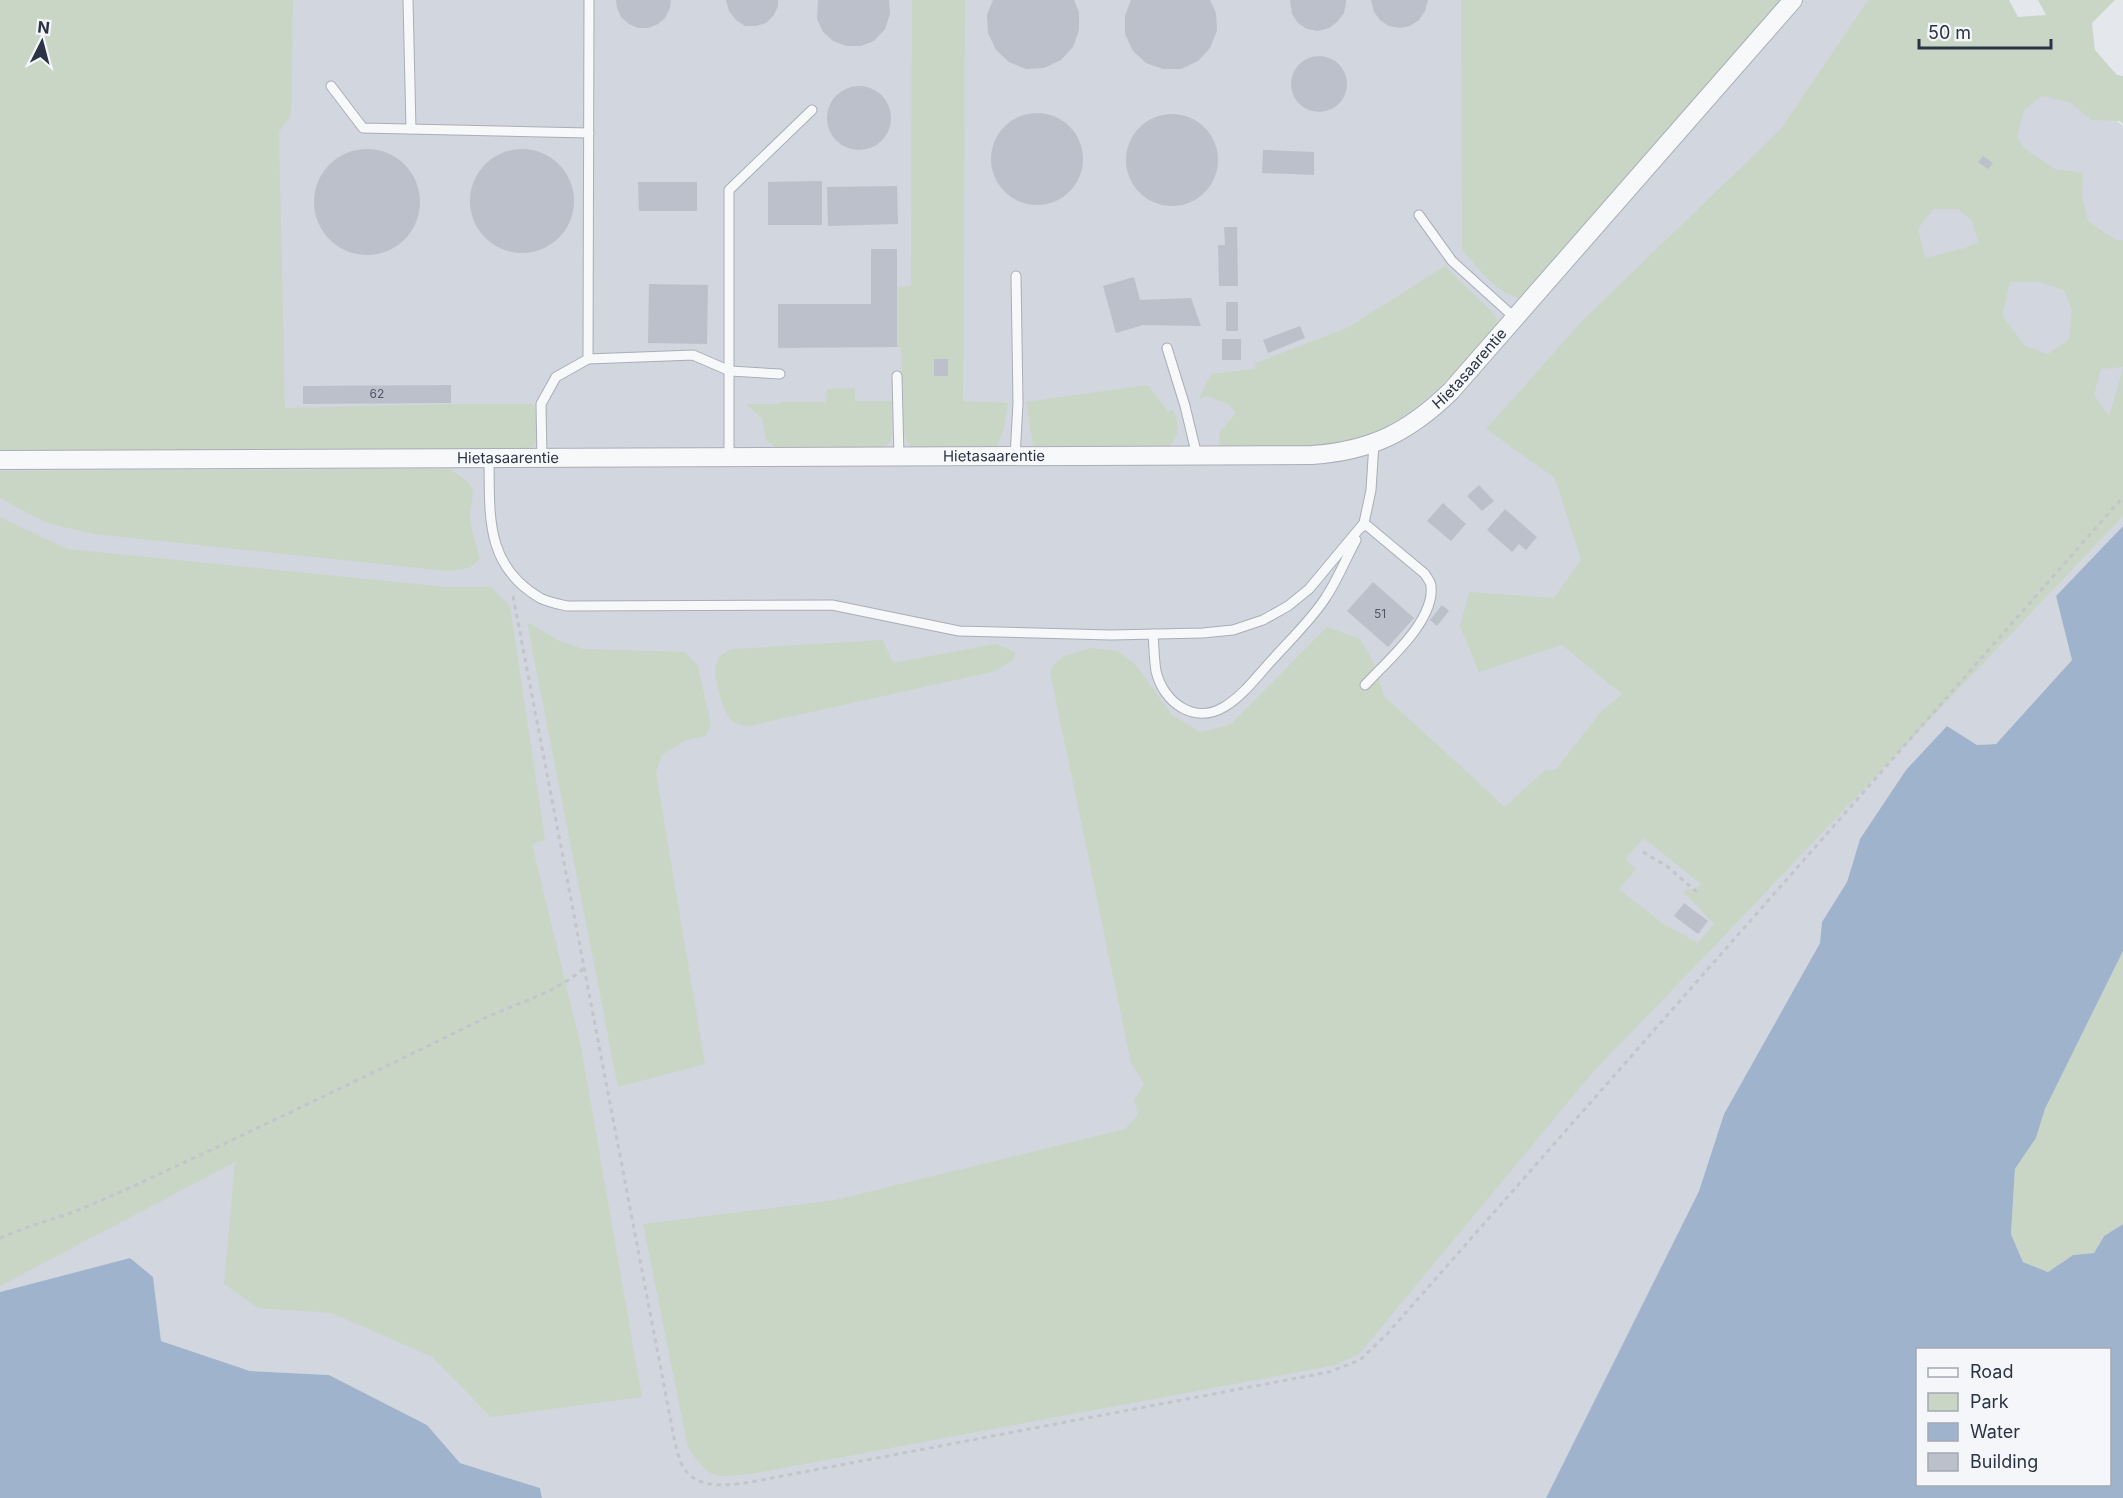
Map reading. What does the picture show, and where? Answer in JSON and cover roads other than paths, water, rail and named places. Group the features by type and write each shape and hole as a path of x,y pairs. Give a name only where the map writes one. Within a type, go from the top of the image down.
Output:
{"street":[{"name":"Hietasaarentie","path":"0,460 899,458 1312,455 1343,451 1374,443 1402,430 1436,405 1793,0"}],"lane":[{"path":"408,0 411,129"},
{"path":"588,359 590,0"},
{"path":"331,86 363,128 589,133"},
{"path":"729,458 729,190 812,110"},
{"path":"1419,215 1452,261 1515,318"},
{"path":"1015,457 1018,403 1016,276"},
{"path":"1167,348 1185,406 1197,456"},
{"path":"542,458 541,404 556,377 588,359 693,355 730,371 780,374"},
{"path":"897,376 899,458"},
{"path":"1153,634 1156,670 1162,689 1172,701 1187,711 1200,714 1214,712 1226,706 1284,646 1326,597 1364,523 1371,490 1374,443"},
{"path":"489,459 490,520 493,537 507,567 525,586 542,599 567,606 832,605 959,631 1153,634 1233,630 1263,620 1288,606 1309,589 1364,523"},
{"path":"1364,523 1425,574 1431,585 1430,602 1417,629 1365,685"}],"water":[{"path":"2123,526 2123,951 2045,1109 2036,1138 2015,1169 2011,1234 2023,1262 2048,1272 2073,1255 2094,1253 2104,1236 2123,1224 2123,1498 1546,1498 1699,1191 1724,1114 1820,943 1822,922 1847,882 1860,839 1906,770 1947,726 1977,745 1996,744 2072,660 2056,596"},
{"path":"130,1258 153,1277 161,1341 250,1371 329,1375 427,1425 460,1463 540,1488 542,1498 0,1498 0,1292"}]}
